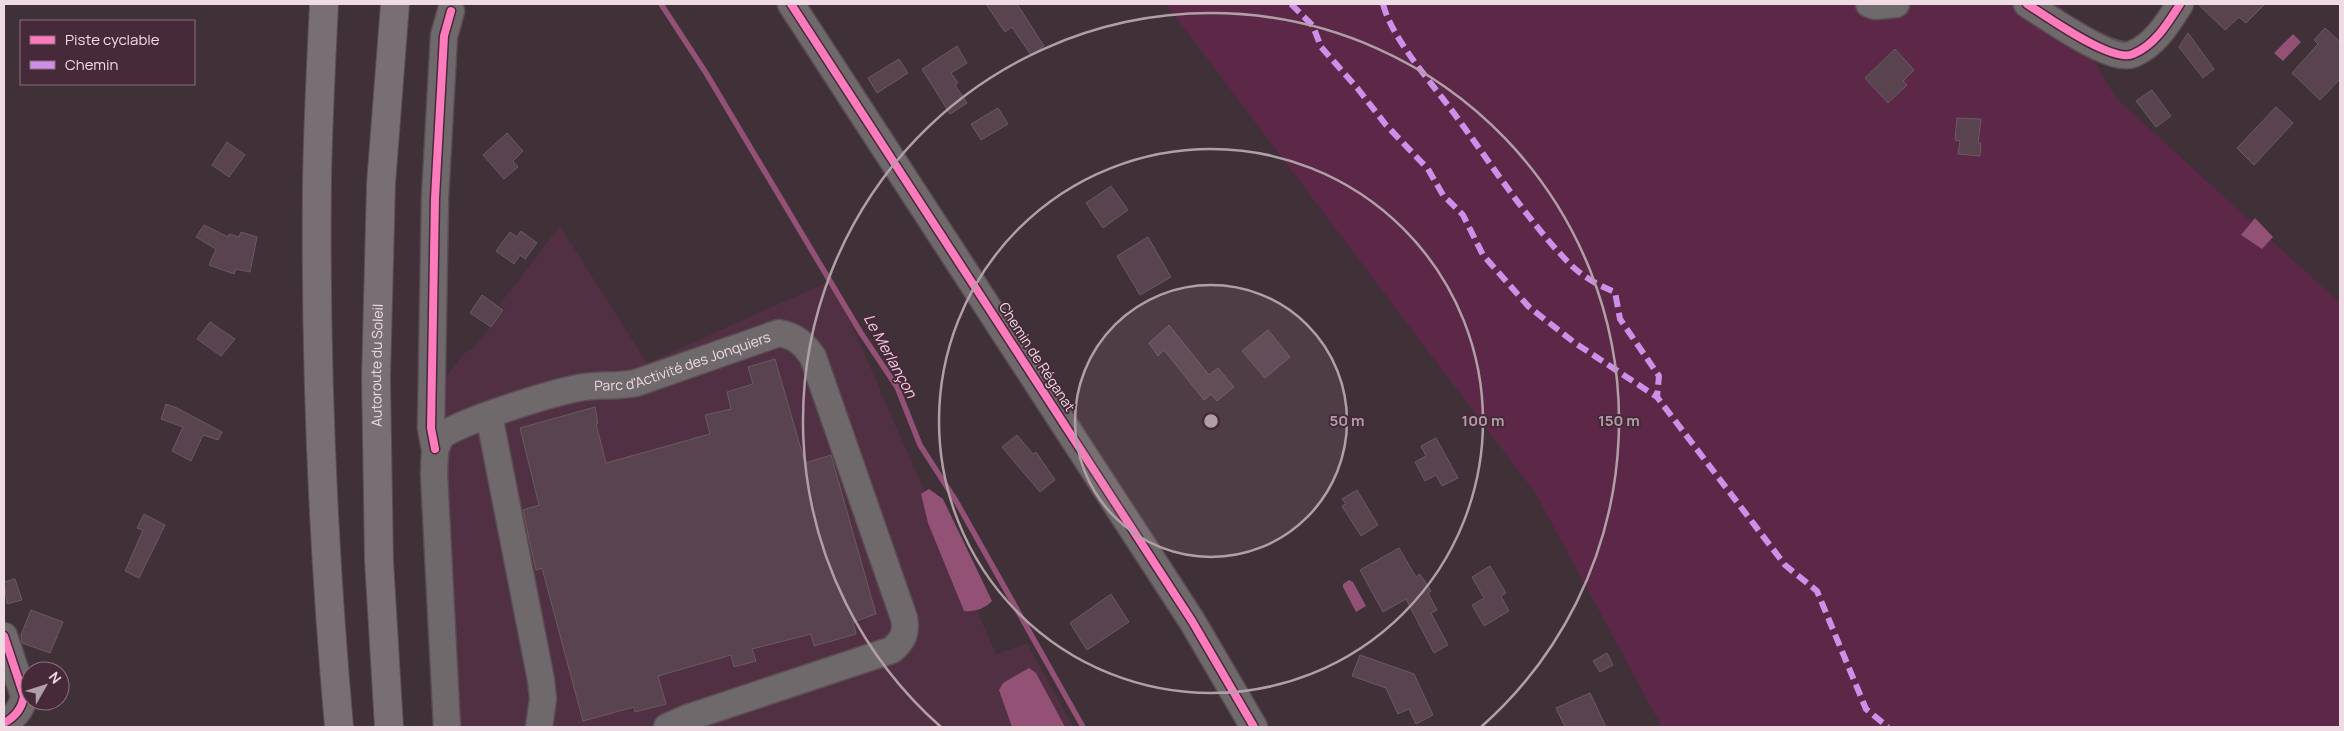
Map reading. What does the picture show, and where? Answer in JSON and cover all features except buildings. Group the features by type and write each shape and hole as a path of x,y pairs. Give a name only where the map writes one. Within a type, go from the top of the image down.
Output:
{"highway":[{"path":"324,4 317,181 320,426 327,592 339,727"},
{"name":"Autoroute du Soleil","path":"389,727 379,561 376,378 381,184 395,4"}],"street":[{"name":"Chemin de Réganat","path":"791,4 1192,621 1254,727"},
{"path":"1869,4 1875,6 1896,4"},
{"path":"2027,4 2069,32 2119,56 2132,55 2144,48 2162,32 2180,4"},
{"path":"447,727 435,484 435,449 431,428 435,198 444,36 451,11"},
{"name":"Parc d'Activité des Jonquiers","path":"435,449 442,436 448,432 489,415 579,388 618,387 636,383 780,333 791,335 804,344 814,357 904,618 906,630 901,642 892,650 687,718 666,727"},
{"path":"489,415 541,680 543,699 539,727"},
{"path":"4,636 24,696 23,705 18,713 4,723"}],"shaded area":[{"path":"1166,4 2060,4 2116,98 2340,303 2340,727 1662,727 1536,494"},
{"path":"2293,34 2301,42 2283,61 2274,53"},
{"path":"2255,218 2273,237 2262,249 2241,235"},
{"path":"560,226 647,363 832,280 996,654 1027,643 1074,727 451,727 437,379 445,379 464,353 472,349 505,309 499,305"},
{"path":"929,489 943,499 992,601 983,608 964,611 928,523 921,494"},
{"path":"1349,580 1353,582 1366,606 1356,612 1343,587 1343,584"},
{"path":"1029,668 1036,673 1065,727 1012,727 999,690 1003,683"}],"waterway":[{"name":"Le Merlançon","path":"661,4 706,73 861,333 897,387 920,445 956,501 1083,727"}],"marked path":[{"path":"1291,4 1313,26 1321,47 1358,89 1386,125 1428,169 1443,195 1463,215 1483,255 1529,307 1575,343 1657,397"},
{"path":"1383,4 1403,46 1536,226 1577,271 1595,283 1615,292 1620,319 1659,376 1657,397 1785,565 1817,591 1866,709 1888,727"}],"cycle path":[{"path":"791,4 1192,621 1254,727"},
{"path":"2027,4 2096,46 2123,55 2133,54 2148,45 2166,26 2180,4"},
{"path":"435,449 431,428 435,198 444,36 451,11"},
{"path":"4,636 24,696 22,705 17,712 4,723"}]}
